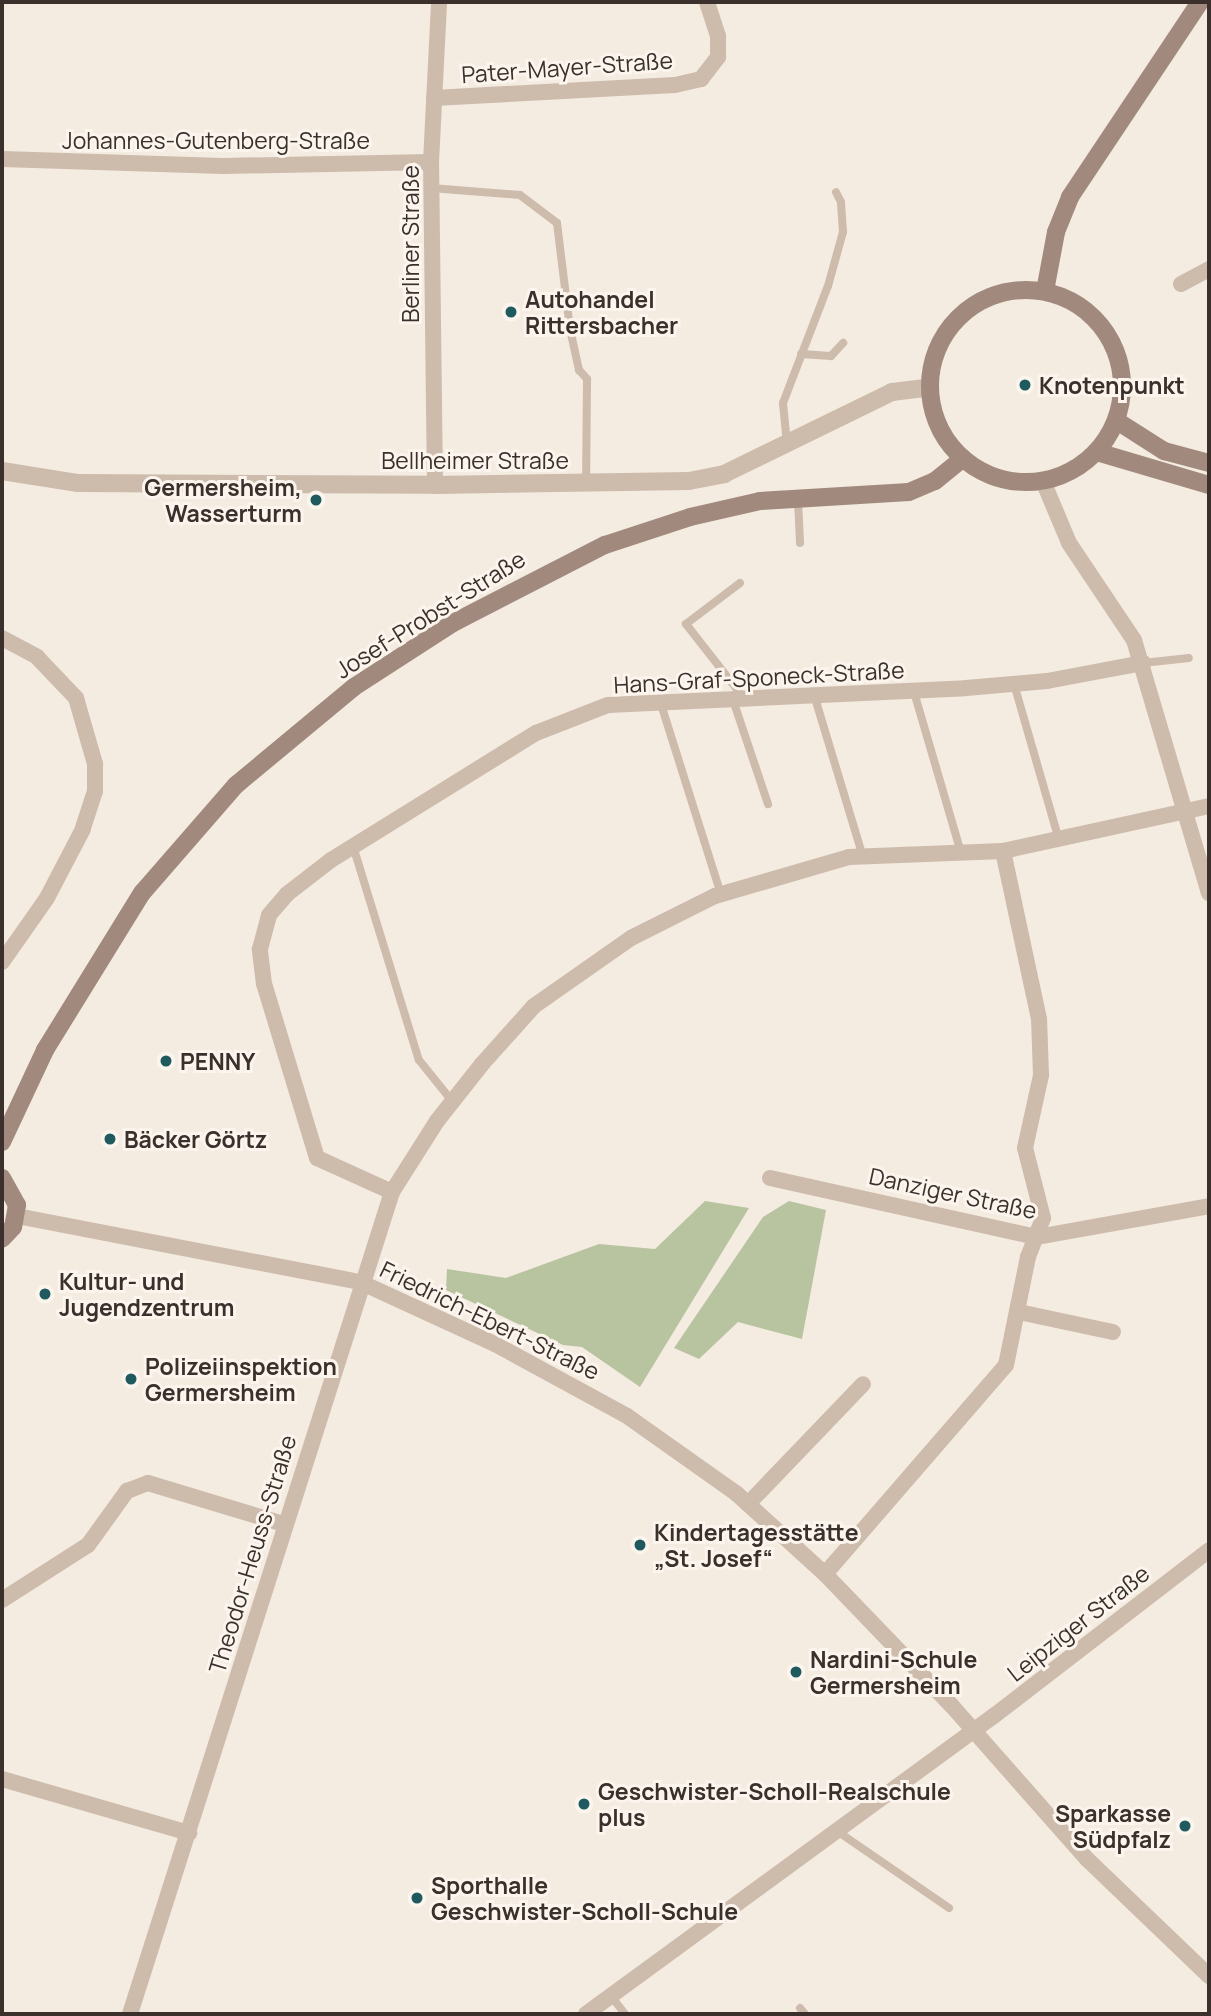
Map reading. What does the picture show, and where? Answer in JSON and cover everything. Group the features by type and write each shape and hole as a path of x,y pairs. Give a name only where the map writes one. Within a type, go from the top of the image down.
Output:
{"main road":[{"path":"1045,291 1056,232 1070,197 1200,2"},
{"path":"1010,290 1045,291 1083,307 1111,339 1123,379 1117,421 1097,452 1081,465 1043,481 992,476 962,458 939,426 930,387 942,338 964,312 1010,290"},
{"path":"1117,421 1164,451 1209,463"},
{"path":"1097,452 1209,485"},
{"name":"Josef-Probst-Straße","path":"2,1142 45,1050 142,893 201,823 265,758 404,653 552,568 680,520 798,497 909,492 935,481 962,458"},
{"path":"2,1178 15,1194 17,1216 2,1239"}],"street":[{"name":"Berliner Straße","path":"435,485 431,162 439,2"},
{"name":"Pater-Mayer-Straße","path":"435,98 675,85 701,79 718,57 719,36 706,2"},
{"name":"Johannes-Gutenberg-Straße","path":"2,159 223,166 431,162"},
{"path":"1181,284 1209,269"},
{"name":"Bellheimer Straße","path":"2,471 78,482 435,485 689,481 724,474 892,392 930,387"},
{"path":"1043,481 1069,543 1129,629 1143,663 1209,893"},
{"path":"2,638 37,657 76,698 95,764 95,791 83,829 47,898 2,962"},
{"name":"Hans-Graf-Sponeck-Straße","path":"392,1192 317,1158 272,1018 260,949 269,915 287,894 353,846 536,733 608,705 914,692 1014,684 1143,663"},
{"name":"Theodor-Heuss-Straße","path":"130,2014 360,1282 392,1192 452,1101 534,1006 631,938 721,894 863,856 1003,851 1209,806"},
{"path":"825,1574 1006,1365 1028,1257 1043,1218 1025,1148 1041,1075 1038,1019 1003,851"},
{"name":"Danziger Straße","path":"770,1178 1037,1237 1209,1206"},
{"name":"Friedrich-Ebert-Straße","path":"17,1216 360,1282 495,1344 599,1399 681,1452 748,1504 825,1574 974,1731 1088,1860 1209,1976"},
{"path":"1018,1312 1113,1332"},
{"path":"748,1504 863,1384"},
{"path":"2,1600 71,1559 88,1545 127,1491 148,1483 284,1524"},
{"name":"Leipziger Straße","path":"586,2014 974,1731 1209,1550"},
{"path":"2,1779 189,1833"}],"lane":[{"path":"431,188 520,195 557,223 570,329 579,370 587,379 586,484"},
{"path":"787,444 783,403 828,286 843,232 841,202 836,192"},
{"path":"801,354 831,356 844,343"},
{"path":"798,497 800,543"},
{"path":"740,583 686,624 739,700 768,804"},
{"path":"1143,663 1189,658"},
{"path":"1014,684 1059,840"},
{"path":"914,692 961,853"},
{"path":"815,698 863,856"},
{"path":"660,701 721,894"},
{"path":"353,846 419,1060 452,1101"},
{"path":"837,1831 949,1908"},
{"path":"611,1996 625,2014"}],"green space":[{"path":"705,1201 749,1208 640,1387 582,1347 563,1345 446,1290 447,1269 506,1278 599,1244 655,1249"},
{"path":"789,1201 826,1210 802,1339 738,1322 699,1359 674,1348 763,1217"}],"place":[{"name":"Autohandel Rittersbacher","path":"511,312"},
{"name":"Knotenpunkt","path":"1025,385"},
{"name":"Germersheim, Wasserturm","path":"316,500"},
{"name":"PENNY","path":"166,1061"},
{"name":"Bäcker Görtz","path":"110,1139"},
{"name":"Kultur- und Jugendzentrum","path":"45,1294"},
{"name":"Polizeiinspektion Germersheim","path":"131,1379"},
{"name":"Kindertagesstätte „St. Josef“","path":"640,1545"},
{"name":"Nardini-Schule Germersheim","path":"796,1672"},
{"name":"Geschwister-Scholl-Realschule plus","path":"584,1804"},
{"name":"Sparkasse Südpfalz","path":"1185,1826"},
{"name":"Sporthalle Geschwister-Scholl-Schule","path":"417,1898"}]}
